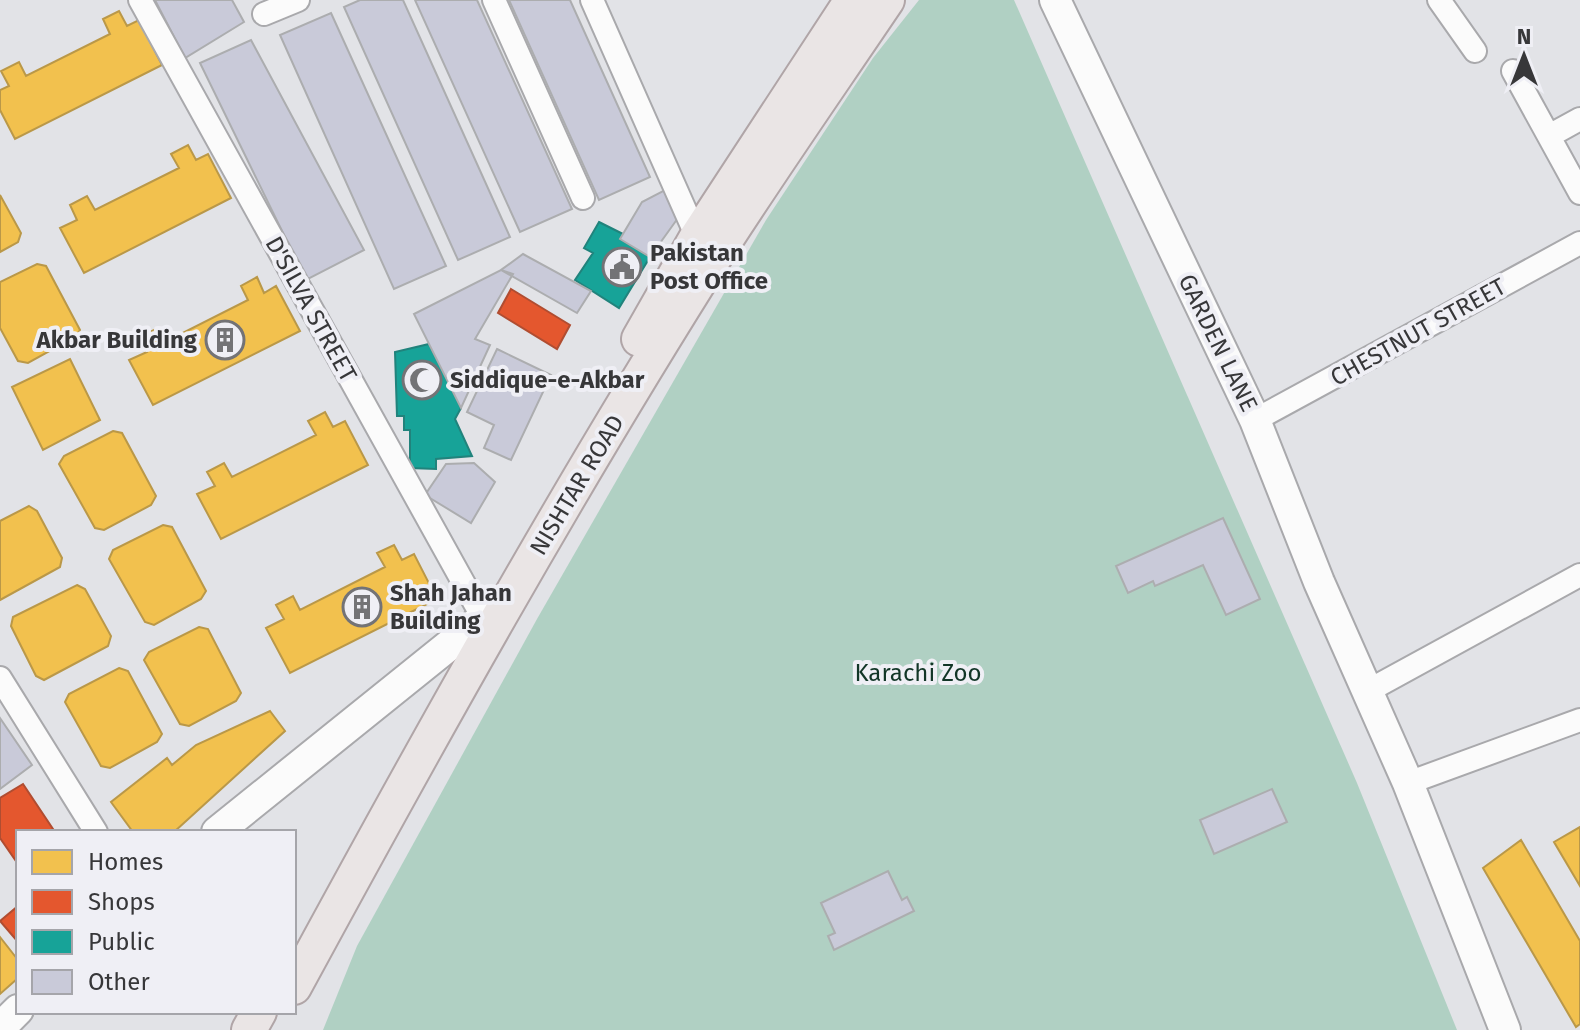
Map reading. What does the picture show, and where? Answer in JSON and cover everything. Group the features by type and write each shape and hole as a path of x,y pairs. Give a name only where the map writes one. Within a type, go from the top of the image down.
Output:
{"main road":[{"name":"NISHTAR ROAD","path":"296,945 483,618 852,0"},
{"name":"NISHTAR ROAD","path":"296,983 455,690 708,243 887,0"},
{"name":"GARDEN LANE","path":"1055,0 1255,420 1366,692 1408,783 1505,1030"},
{"path":"219,830 483,618"},
{"path":"0,1028 16,1012"}],"street":[{"name":"D'SILVA STREET","path":"140,0 483,618"},
{"path":"264,14 298,0"},
{"path":"494,0 583,198"},
{"path":"592,0 708,243"},
{"path":"1439,0 1475,51"},
{"path":"1513,71 1580,193"},
{"path":"1549,136 1580,119"},
{"name":"CHESTNUT STREET","path":"1255,420 1580,243"},
{"path":"1366,692 1580,575"},
{"path":"0,678 95,830"},
{"path":"1408,783 1580,720"}],"green space":[{"name":"Karachi Zoo","path":"919,0 1014,0 1357,783 1457,1030 323,1030 357,946 537,619 766,220 873,58"}],"building: Homes":[{"path":"119,11 127,26 139,20 162,65 15,139 0,110 0,90 9,86 1,71 19,62 26,76 110,34 103,19"},
{"path":"188,145 196,160 208,154 231,198 84,273 60,228 77,220 70,205 87,196 95,210 179,168 171,154"},
{"path":"0,195 21,233 18,242 0,252"},
{"path":"37,264 46,266 80,330 75,337 28,363 18,361 0,328 0,282"},
{"name":"Akbar Building","path":"257,277 264,293 276,286 300,331 153,405 129,360 147,352 139,337 156,329 163,343 248,300 241,286"},
{"path":"70,359 100,420 43,450 12,387"},
{"path":"325,412 333,427 345,421 368,465 221,539 197,494 215,486 207,472 224,463 232,477 316,435 308,421"},
{"path":"113,431 122,433 156,496 151,505 104,530 95,528 59,464 64,456"},
{"path":"29,506 37,511 62,558 60,567 0,600 0,521"},
{"path":"163,525 172,527 206,591 201,599 154,625 145,622 109,559 113,550"},
{"name":"Shah Jahan Building","path":"394,545 402,560 414,554 437,599 290,673 266,628 284,619 276,605 293,596 300,610 385,567 377,553"},
{"path":"77,585 85,589 111,636 108,646 44,680 36,676 11,626 13,617"},
{"path":"199,627 208,629 241,693 236,701 189,726 180,724 144,660 149,652"},
{"path":"119,668 128,671 162,734 157,742 110,768 101,766 65,702 69,694"},
{"path":"270,711 285,731 176,830 132,830 111,802 167,758 172,765 196,745"},
{"path":"1580,827 1580,886 1554,842"},
{"path":"1521,840 1580,941 1580,1024 1576,1027 1483,868"},
{"path":"0,937 16,957 16,980 0,994"}],"building: Shops":[{"path":"511,289 570,325 557,349 498,313"},
{"path":"23,784 54,830 16,830 16,861 0,838 0,798"},
{"path":"16,908 16,940 0,921"}],"building: Public":[{"path":"599,222 623,234 620,239 650,257 619,308 575,280 593,253 584,248"},
{"name":"Siddique-e-Akbar","path":"429,344 461,408 455,419 472,456 436,459 436,469 410,468 410,430 404,430 404,416 397,416 395,352"}],"building: Other":[{"path":"155,0 232,0 244,22 185,58"},
{"path":"360,0 403,0 510,237 458,260 344,7"},
{"path":"415,0 477,0 572,209 520,232"},
{"path":"509,0 570,0 650,177 599,200"},
{"path":"331,13 446,266 394,289 280,35"},
{"path":"251,40 364,250 306,280 200,63"},
{"path":"665,190 678,218 650,257 620,239 642,202"},
{"path":"523,254 591,291 577,313 501,270"},
{"path":"501,270 513,274 475,339 490,345 461,408 414,314"},
{"path":"497,349 551,375 511,460 484,448 494,425 467,412"},
{"path":"474,463 495,482 471,523 425,495 446,464"},
{"path":"1223,518 1260,599 1226,615 1203,565 1155,586 1153,581 1128,593 1116,566"},
{"path":"0,718 32,765 0,789"},
{"path":"1272,789 1287,822 1214,854 1200,820"},
{"path":"888,871 902,900 907,897 914,911 834,950 828,936 835,933 821,903"}],"place":[{"name":"Pakistan Post Office","path":"622,267"},
{"name":"Akbar Building","path":"225,340"},
{"name":"Siddique-e-Akbar","path":"422,380"},
{"name":"Shah Jahan Building","path":"362,607"}]}
